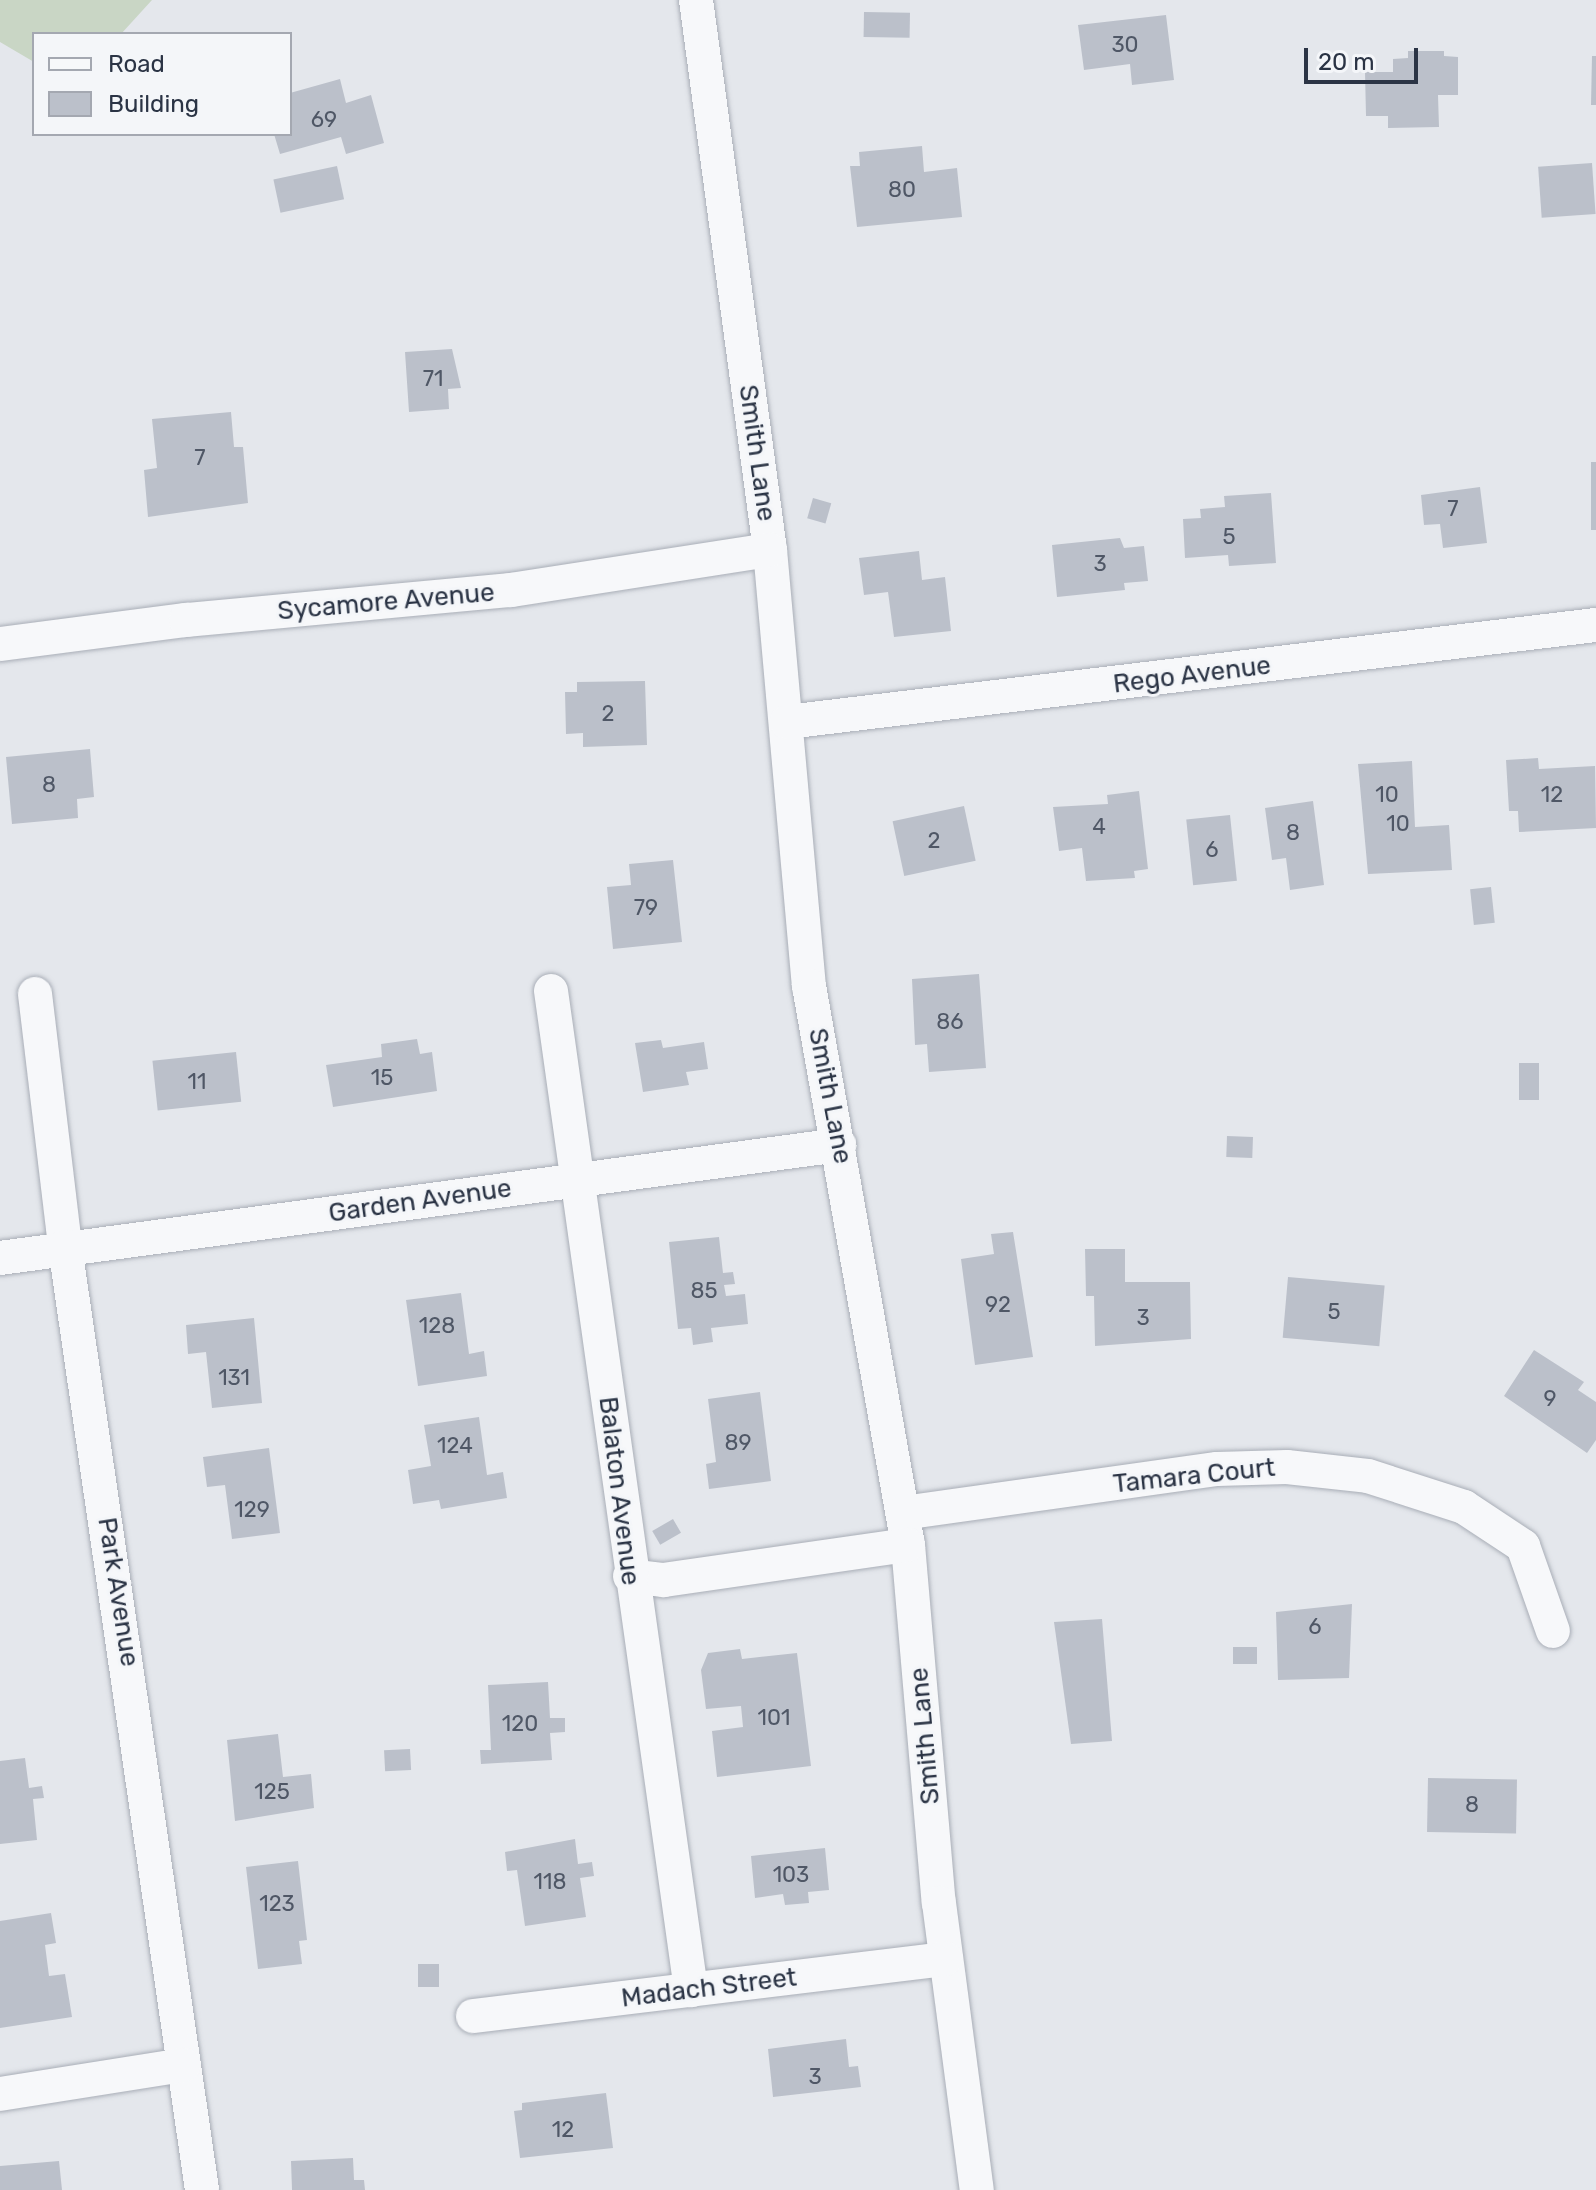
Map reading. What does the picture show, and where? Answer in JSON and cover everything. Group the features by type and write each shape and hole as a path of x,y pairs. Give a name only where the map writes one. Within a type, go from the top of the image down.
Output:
{"street":[{"name":"Smith Lane","path":"696,0 770,550 809,986 906,1529 946,1959 977,2190"},
{"name":"Sycamore Avenue","path":"0,644 186,620 511,590 770,550"},
{"name":"Rego Avenue","path":"787,722 1596,625"},
{"name":"Balaton Avenue","path":"551,991 580,1179 630,1576 691,1990"},
{"name":"Park Avenue","path":"35,994 65,1247 202,2190"},
{"name":"Garden Avenue","path":"0,1258 839,1145"},
{"name":"Tamara Court","path":"630,1576 664,1580 1217,1469 1287,1467 1368,1476 1438,1495 1523,1546 1553,1631"},
{"name":"Madach Street","path":"473,2016 946,1959"},
{"path":"0,2094 184,2065"}],"green space":[{"path":"0,0 152,0 123,32 32,32 32,61 0,42"}],"building":[{"path":"864,12 910,13 910,38 864,37"},
{"path":"1166,15 1174,80 1132,85 1130,64 1084,70 1078,25"},
{"path":"1408,51 1444,51 1444,56 1458,57 1458,95 1438,95 1439,127 1388,128 1388,116 1366,116 1365,72 1393,72 1393,59 1408,58"},
{"path":"1592,56 1596,56 1596,105 1591,105"},
{"path":"340,79 346,103 371,95 384,143 346,154 341,137 280,154 275,136 292,136 292,92"},
{"path":"922,146 924,172 957,168 962,217 857,227 850,166 860,166 859,152"},
{"path":"1592,163 1596,214 1542,218 1538,167"},
{"path":"337,166 344,199 280,213 273,180"},
{"path":"452,349 461,388 448,389 449,409 409,412 405,352"},
{"path":"231,412 234,447 243,447 248,503 148,517 144,470 157,468 152,419"},
{"path":"1591,462 1596,462 1596,530 1591,530"},
{"path":"1480,487 1487,543 1443,548 1440,524 1424,525 1421,495"},
{"path":"1271,493 1276,563 1229,566 1228,555 1185,558 1183,519 1201,518 1200,509 1225,507 1224,496"},
{"path":"813,498 831,503 825,523 807,518"},
{"path":"1120,538 1124,548 1144,546 1148,581 1124,583 1125,590 1057,597 1052,545"},
{"path":"919,551 922,580 945,577 951,631 894,637 888,592 864,595 859,558"},
{"path":"645,681 647,745 583,747 583,733 566,734 565,692 577,692 577,682"},
{"path":"90,749 94,797 77,799 78,818 12,824 6,757"},
{"path":"1538,758 1539,769 1595,766 1596,828 1519,832 1518,811 1509,811 1506,760"},
{"path":"1412,761 1415,827 1449,825 1452,870 1368,874 1358,764"},
{"path":"1139,791 1148,869 1134,871 1135,878 1086,881 1082,848 1059,851 1053,807 1108,804 1107,795"},
{"path":"1313,801 1324,885 1290,890 1286,858 1272,860 1265,808"},
{"path":"964,806 976,861 904,876 893,821"},
{"path":"1230,815 1237,881 1193,885 1186,820"},
{"path":"673,860 682,942 613,949 607,887 631,885 629,864"},
{"path":"1491,887 1495,923 1474,925 1470,889"},
{"path":"979,974 986,1068 929,1072 927,1044 915,1045 912,979"},
{"path":"417,1039 420,1054 432,1052 437,1091 333,1107 326,1065 382,1057 381,1044"},
{"path":"661,1040 663,1048 704,1042 708,1069 686,1072 689,1085 643,1092 635,1043"},
{"path":"236,1052 241,1102 158,1111 152,1061"},
{"path":"1519,1063 1539,1063 1539,1100 1519,1100"},
{"path":"1227,1136 1253,1137 1252,1158 1226,1157"},
{"path":"1013,1232 1033,1357 975,1365 961,1259 994,1254 991,1234"},
{"path":"719,1237 723,1273 733,1272 735,1284 724,1285 726,1296 745,1294 748,1324 711,1328 713,1342 693,1345 691,1328 678,1329 669,1242"},
{"path":"1085,1249 1125,1249 1125,1282 1190,1282 1191,1339 1095,1346 1094,1296 1086,1296"},
{"path":"1288,1277 1385,1285 1379,1346 1283,1338"},
{"path":"461,1293 469,1354 484,1351 487,1376 418,1386 406,1300"},
{"path":"254,1318 262,1403 212,1408 206,1352 188,1354 186,1325"},
{"path":"1534,1350 1584,1382 1578,1390 1596,1402 1596,1440 1587,1453 1504,1396"},
{"path":"760,1392 771,1481 709,1489 706,1464 716,1462 708,1399"},
{"path":"479,1417 487,1475 503,1472 507,1498 441,1509 439,1500 413,1504 408,1470 431,1466 424,1425"},
{"path":"269,1448 280,1533 232,1539 225,1485 207,1487 203,1457"},
{"path":"673,1519 681,1533 660,1545 652,1531"},
{"path":"1352,1604 1349,1678 1278,1680 1276,1612"},
{"path":"1102,1619 1112,1741 1071,1744 1054,1622"},
{"path":"1233,1647 1257,1647 1257,1664 1233,1664"},
{"path":"740,1649 742,1659 797,1653 811,1766 717,1777 712,1731 743,1727 741,1706 706,1709 701,1670 708,1653"},
{"path":"548,1682 550,1718 565,1718 565,1732 550,1733 552,1760 481,1764 480,1750 491,1750 488,1685"},
{"path":"278,1734 283,1777 311,1774 314,1808 235,1821 227,1740"},
{"path":"410,1749 411,1770 385,1771 384,1750"},
{"path":"25,1758 29,1788 42,1786 44,1798 33,1799 37,1840 0,1844 0,1761"},
{"path":"1428,1778 1517,1780 1516,1834 1427,1832"},
{"path":"575,1839 578,1864 592,1862 594,1876 580,1878 586,1917 525,1926 517,1870 507,1871 505,1852"},
{"path":"825,1848 829,1890 808,1892 809,1903 785,1905 783,1894 755,1898 751,1856"},
{"path":"298,1861 307,1940 299,1941 302,1964 258,1969 246,1867"},
{"path":"51,1913 56,1943 45,1945 49,1976 65,1974 72,2017 0,2028 0,1921"},
{"path":"418,1964 439,1964 439,1987 418,1987"},
{"path":"846,2039 849,2067 858,2066 861,2087 773,2097 768,2049"},
{"path":"606,2093 613,2148 520,2158 514,2111 522,2110 522,2103"},
{"path":"353,2158 354,2180 364,2180 365,2190 292,2190 291,2161"},
{"path":"59,2161 62,2190 0,2190 0,2166"}]}
